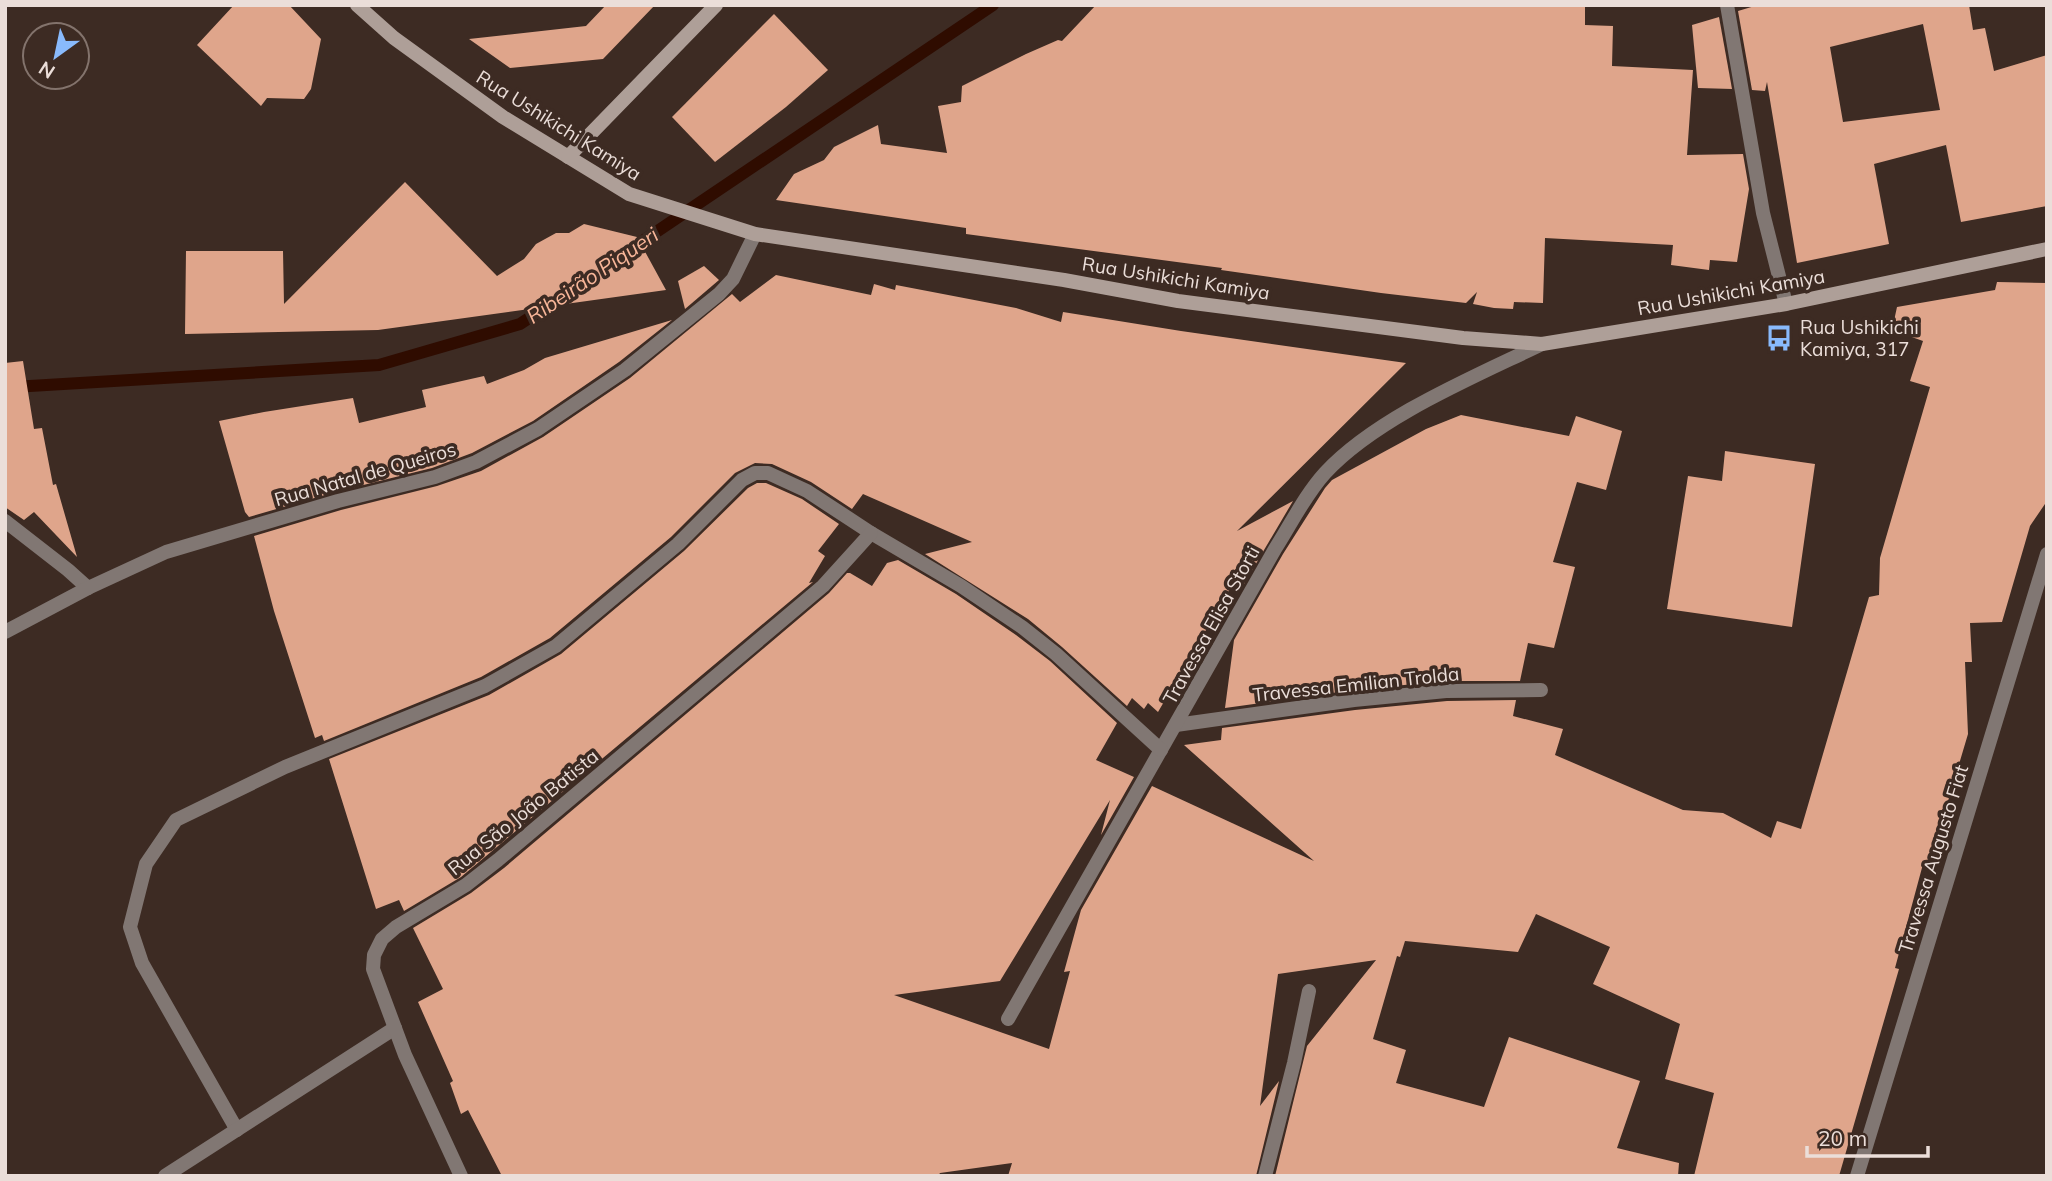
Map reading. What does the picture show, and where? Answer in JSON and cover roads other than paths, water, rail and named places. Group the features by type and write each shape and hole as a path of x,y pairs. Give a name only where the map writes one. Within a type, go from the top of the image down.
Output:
{"main road":[{"name":"Rua Ushikichi Kamiya","path":"357,5 394,38 492,109 629,194 755,234 1064,280 1178,301 1463,338 1542,344 1786,304 2047,249"},
{"path":"568,157 716,5"}],"street":[{"path":"1727,5 1763,213 1786,304"},
{"name":"Rua Natal de Queiros","path":"5,632 88,588 166,552 338,501 435,477 476,462 538,429 625,370 719,294 733,279 755,234"},
{"name":"Travessa Elisa Storti","path":"1008,1019 1275,550 1324,474 1357,443 1390,423 1436,396 1542,344"},
{"path":"237,1130 142,963 130,927 146,864 176,820 285,767 485,686 556,646 678,544 742,480 755,473 768,473 807,491 1022,627 1104,695 1161,750"},
{"path":"5,521 88,588"},
{"name":"Rua São João Batista","path":"461,1176 405,1055 373,969 374,954 382,939 396,927 466,885 498,860 823,586 871,533"},
{"name":"Travessa Augusto Fiat","path":"1857,1176 2047,554"},
{"name":"Travessa Emilian Trolda","path":"1176,725 1354,700 1446,691 1541,690"},
{"path":"1265,1176 1294,1063 1308,991"},
{"path":"165,1176 395,1028"}],"waterway":[{"name":"Ribeirão Piqueri","path":"628,251 993,5"},
{"name":"Ribeirão Piqueri","path":"13,387 379,365 520,324 558,299"}],"place":[{"name":"Rua Ushikichi Kamiya, 317","path":"1779,338"}]}
